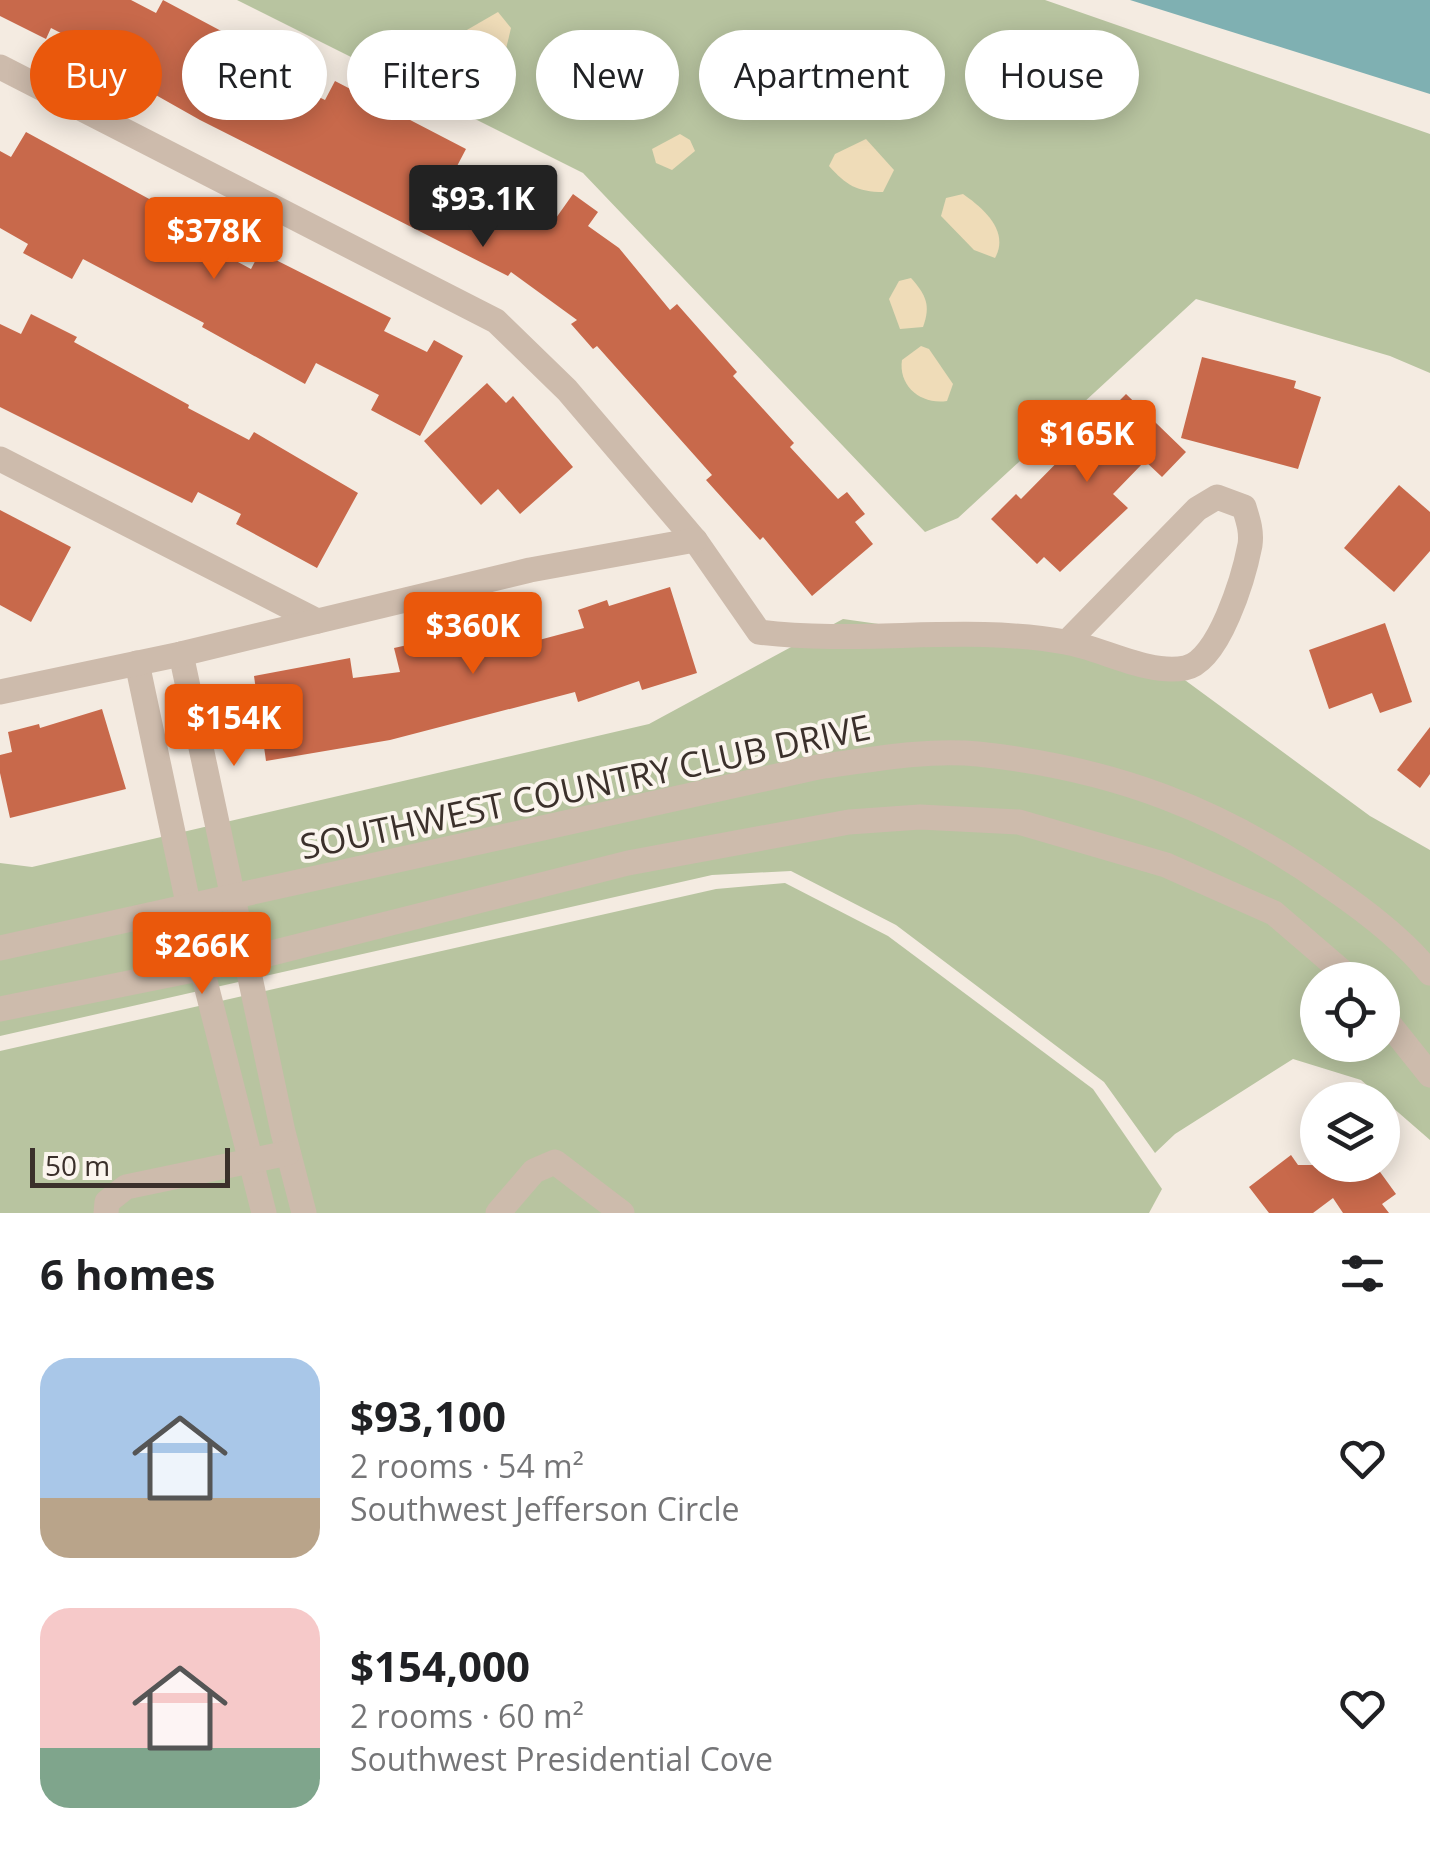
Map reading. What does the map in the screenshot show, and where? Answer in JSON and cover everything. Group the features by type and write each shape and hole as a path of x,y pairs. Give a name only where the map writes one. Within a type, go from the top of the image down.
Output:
{"street":[{"path":"0,67 496,321 568,390 695,540 759,632 823,640 1010,635 1067,642 1164,668 1187,668 1206,657 1219,639 1250,544 1244,507 1217,498 1197,509 1067,642"},
{"path":"0,459 317,621"},
{"path":"0,692 181,654 530,570 695,540"},
{"path":"181,654 304,1213"},
{"path":"137,662 202,968 264,1213"},
{"name":"SOUTHWEST COUNTRY CLUB DRIVE","path":"0,948 818,766 911,755 976,754 1142,787 1213,813 1289,856 1363,910 1430,973"},
{"path":"0,1008 248,959 628,863 849,822 920,817 1019,822 1166,865 1274,913 1331,962"},
{"path":"1400,1037 1430,1074"},
{"path":"106,1213 107,1202 126,1187 288,1153"},
{"path":"498,1213 534,1170 555,1162 622,1213"}],"green space":[{"path":"237,0 1045,0 1131,30 965,30 965,120 1139,120 1139,33 1430,134 1430,373 1390,356 1196,299 958,518 925,532 583,173 477,120 516,120 516,30 347,30 347,55 327,45 327,30 297,30"},
{"path":"843,619 1163,664 1370,816 1430,850 1430,1140 1400,1114 1400,1082 1363,1082 1303,1062 1400,1062 1400,962 1300,962 1300,1061 1293,1059 1175,1134 1155,1153 1104,1082 896,925 791,871 712,875 0,1036 0,863 32,867 649,724"},
{"path":"785,883 888,936 1093,1089 1162,1189 1149,1213 0,1213 0,1051 716,889"}],"sand":[{"path":"498,12 511,28 511,30 467,30"},
{"path":"680,134 690,140 695,151 672,170 656,163 652,149"},
{"path":"866,139 894,170 883,192 853,186 829,166 835,154"},
{"path":"963,194 986,213 997,230 999,248 995,258 974,250 941,216 946,198"},
{"path":"911,278 926,301 927,312 923,327 900,329 889,299 899,281"},
{"path":"921,346 929,349 953,384 947,401 920,397 904,378 902,360"}],"water":[{"path":"1130,0 1430,0 1430,94"}],"building":[{"path":"0,0 131,0 156,13 163,0 219,30 182,30 182,110 162,99 162,30 30,31 0,16"},
{"path":"335,81 347,87 347,120 410,120 466,149 456,168 493,187 504,167 522,176 512,195 556,218 573,194 598,212 588,226 619,248 670,310 677,304 737,372 733,376 794,443 790,447 838,499 847,492 865,514 855,522 873,544 812,596 763,537 760,540 706,480 712,475 597,346 593,349 571,324 577,320 511,272 508,276 200,120 327,120 327,96"},
{"path":"26,132 186,219 188,215 216,230 208,246 251,269 260,252 391,318 384,331 427,352 434,340 463,356 420,436 371,410 379,395 316,363 305,384 202,327 204,323 83,259 72,279 23,253 28,244 0,228 0,151 11,157"},
{"path":"31,314 77,337 74,342 189,405 188,408 249,440 254,432 358,493 317,568 236,524 241,514 198,492 192,503 0,407 0,324 21,334"},
{"path":"1202,357 1296,381 1294,388 1321,397 1298,469 1181,438"},
{"path":"487,383 506,403 513,396 573,467 520,514 498,489 481,505 424,441"},
{"path":"1126,394 1186,452 1162,477 1145,461 1113,494 1128,508 1060,572 1044,557 1037,564 991,519 1016,494 1021,499 1087,432 1083,428 1108,402 1113,407"},
{"path":"1399,485 1430,512 1430,551 1394,592 1344,548"},
{"path":"0,510 71,547 31,622 0,605"},
{"path":"670,587 697,673 642,690 639,681 578,702 575,692 390,740 266,761 254,676 350,658 353,678 400,672 394,648 533,617 539,640 584,628 578,610 607,600 609,606"},
{"path":"1385,623 1412,702 1380,713 1372,693 1329,709 1309,650"},
{"path":"102,709 126,789 10,818 0,773 0,755 12,752 8,732 39,724 40,728"},
{"path":"1430,727 1430,774 1420,788 1397,770"},
{"path":"1291,1155 1300,1165 1300,1182 1387,1182 1396,1194 1382,1204 1389,1213 1343,1213 1333,1198 1313,1213 1269,1213 1249,1187"}]}
